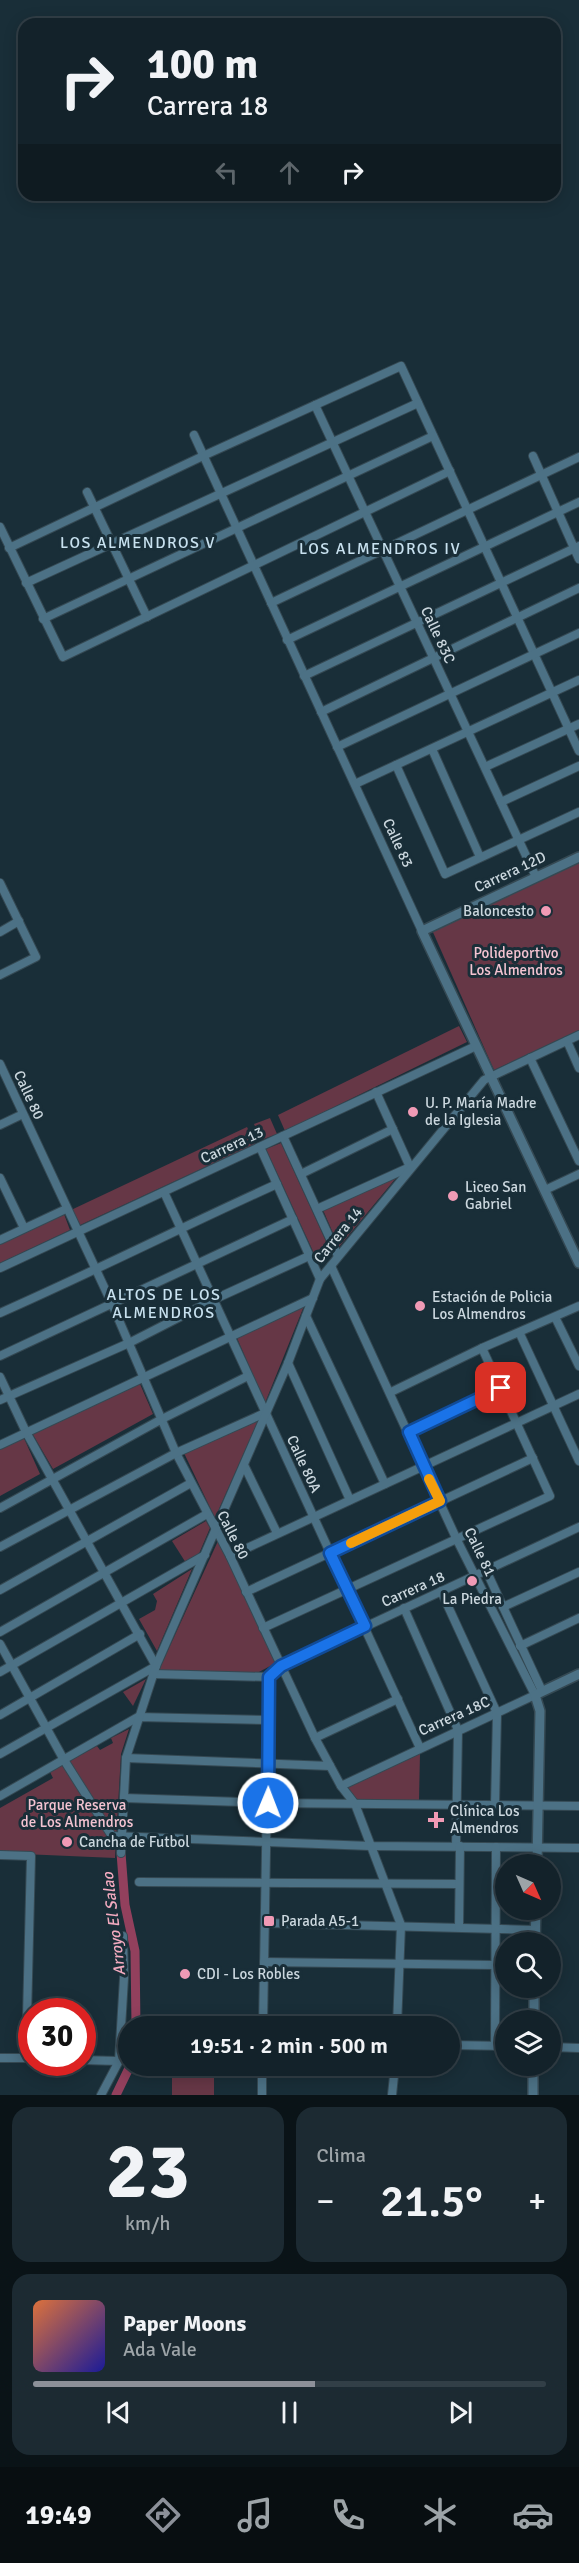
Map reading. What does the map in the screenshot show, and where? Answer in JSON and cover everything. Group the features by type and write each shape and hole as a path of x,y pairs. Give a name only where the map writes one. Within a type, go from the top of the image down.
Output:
{"street":[{"path":"9,548 401,366 579,751"},
{"path":"26,583 418,403"},
{"name":"Calle 83C","path":"315,405 536,877"},
{"name":"Calle 83","path":"194,435 422,931 579,1263"},
{"path":"43,619 433,436"},
{"path":"533,456 576,547 579,559"},
{"path":"271,603 579,457"},
{"path":"0,527 63,657 450,471"},
{"path":"87,492 147,617"},
{"path":"287,639 579,502"},
{"path":"304,675 576,547"},
{"path":"321,712 579,588"},
{"path":"337,747 579,633"},
{"path":"355,784 579,680"},
{"path":"485,767 579,724"},
{"path":"432,749 480,857"},
{"path":"396,765 445,874 579,812"},
{"path":"501,802 579,766"},
{"name":"Carrera 12D","path":"422,931 579,856"},
{"path":"0,884 36,957 0,975"},
{"path":"0,932 19,921"},
{"name":"Carrera 14","path":"121,1853 126,1758 138,1718 155,1670 288,1362 320,1279 484,1080 579,1035"},
{"path":"567,1041 579,1068"},
{"name":"Carrera 13","path":"0,1268 476,1046"},
{"path":"531,1058 579,1161"},
{"name":"Calle 80","path":"0,1064 97,1271 191,1483 230,1556 315,1738 341,1786 355,1804 369,1846 401,1925 397,2016"},
{"path":"317,1209 410,1167 376,1092"},
{"path":"0,1125 23,1114"},
{"path":"301,1174 393,1129"},
{"path":"283,1136 338,1256"},
{"path":"260,1147 320,1279"},
{"path":"545,1190 579,1174"},
{"path":"0,1178 24,1228"},
{"path":"0,1313 97,1271 181,1228 277,1184"},
{"name":"Calle 80A","path":"164,1192 420,1748"},
{"path":"0,1240 66,1209"},
{"path":"0,1356 293,1219"},
{"path":"0,1400 129,1343 215,1299 309,1256"},
{"name":"Calle 81","path":"331,1266 391,1392 457,1540 538,1693"},
{"path":"0,1445 314,1298"},
{"path":"391,1392 482,1348 520,1334 579,1306"},
{"path":"306,1316 385,1484"},
{"path":"555,1317 579,1366"},
{"path":"520,1334 579,1461"},
{"path":"263,1628 550,1496 482,1348"},
{"path":"288,1362 350,1500"},
{"path":"0,1508 162,1419 248,1376"},
{"path":"0,1377 26,1432 140,1634 155,1670"},
{"path":"409,1432 501,1388"},
{"path":"230,1556 579,1394"},
{"path":"0,1547 177,1453 265,1413"},
{"path":"246,1592 533,1458"},
{"path":"244,1465 277,1533"},
{"path":"0,1590 191,1483"},
{"path":"0,1632 207,1514"},
{"name":"Carrera 18","path":"269,1677 281,1666 579,1527"},
{"path":"0,1672 205,1555"},
{"name":"Calle 81","path":"486,1570 538,1693 540,1712 537,1854"},
{"path":"503,1607 579,1572"},
{"path":"441,1591 497,1713 495,1806"},
{"path":"404,1608 458,1730 459,1927"},
{"path":"520,1646 579,1618"},
{"path":"0,1715 140,1634"},
{"path":"0,1644 64,1760 108,1833 122,1838 369,1846 579,1848"},
{"path":"0,1754 155,1670 269,1677 268,1843 263,2016"},
{"name":"Carrera 18C","path":"341,1786 579,1674"},
{"path":"315,1738 398,1700"},
{"path":"0,1796 138,1718 269,1720"},
{"path":"126,1758 330,1766"},
{"path":"124,1798 268,1803 579,1806"},
{"path":"495,1932 496,1847"},
{"path":"0,1855 31,1856 30,1998"},
{"path":"140,1882 459,1884"},
{"path":"266,1923 536,1930 536,1920"},
{"path":"122,2016 123,1936"},
{"path":"264,1962 495,1965"},
{"path":"460,2045 495,2046"},
{"path":"561,2047 579,2048"},
{"path":"0,2058 18,2058"},
{"path":"96,2060 118,2061"},
{"path":"101,2095 118,2063"},
{"path":"262,2076 262,2095"},
{"path":"392,2095 393,2076"},
{"path":"533,2076 533,2095"}],"green space":[{"name":"Polideportivo Los Almendros","path":"579,862 579,1030 494,1070 432,930"},
{"path":"459,1026 467,1042 285,1131 278,1115"},
{"path":"270,1118 277,1134 261,1140 254,1124"},
{"path":"247,1127 255,1144 78,1226 71,1210"},
{"path":"281,1143 330,1250 324,1259 317,1260 266,1149"},
{"path":"396,1178 339,1247 323,1210"},
{"path":"64,1214 70,1230 0,1263 0,1244"},
{"path":"304,1306 265,1403 237,1338"},
{"path":"140,1384 153,1414 53,1469 32,1433"},
{"path":"258,1421 215,1518 184,1453"},
{"path":"23,1436 40,1474 0,1496 0,1448"},
{"path":"206,1521 210,1528 198,1556 186,1563 172,1541"},
{"path":"218,1541 276,1663 255,1674 158,1672"},
{"path":"192,1569 157,1651 139,1619 155,1610 157,1601 153,1594"},
{"path":"146,1679 133,1706 123,1692"},
{"name":"Parque Reserva de Los Almendros","path":"129,1729 121,1754 115,1858 0,1853 0,1808 53,1778 50,1772 97,1746 100,1750 113,1743 111,1738"},
{"path":"420,1753 419,1801 358,1801 347,1787"},
{"path":"172,2076 214,2076 214,2095 172,2095"}],"waterway":[{"name":"Arroyo El Salao","path":"121,1853 125,1905 135,1951 136,2016"},
{"name":"Arroyo El Salao","path":"116,2095 125,2076"}],"slow traffic":[{"path":"351,1543 440,1501 429,1479"}],"place":[{"name":"Baloncesto","path":"546,911"},
{"name":"U. P. María Madre de la Iglesia","path":"413,1112"},
{"name":"Liceo San Gabriel","path":"453,1196"},
{"name":"Estación de Policia Los Almendros","path":"420,1306"},
{"name":"La Piedra","path":"472,1581"},
{"name":"Clínica Los Almendros","path":"436,1820"},
{"name":"Cancha de Futbol","path":"67,1842"},
{"name":"Parada A5-1","path":"269,1921"},
{"name":"CDI - Los Robles","path":"185,1974"}],"district":[{"name":"LOS ALMENDROS V","path":"138,543"},
{"name":"LOS ALMENDROS IV","path":"380,549"},
{"name":"ALTOS DE LOS ALMENDROS","path":"164,1304"}],"route":[{"path":"268,1803 269,1677 281,1666 365,1626 330,1553 440,1501 409,1432 501,1388"}]}
